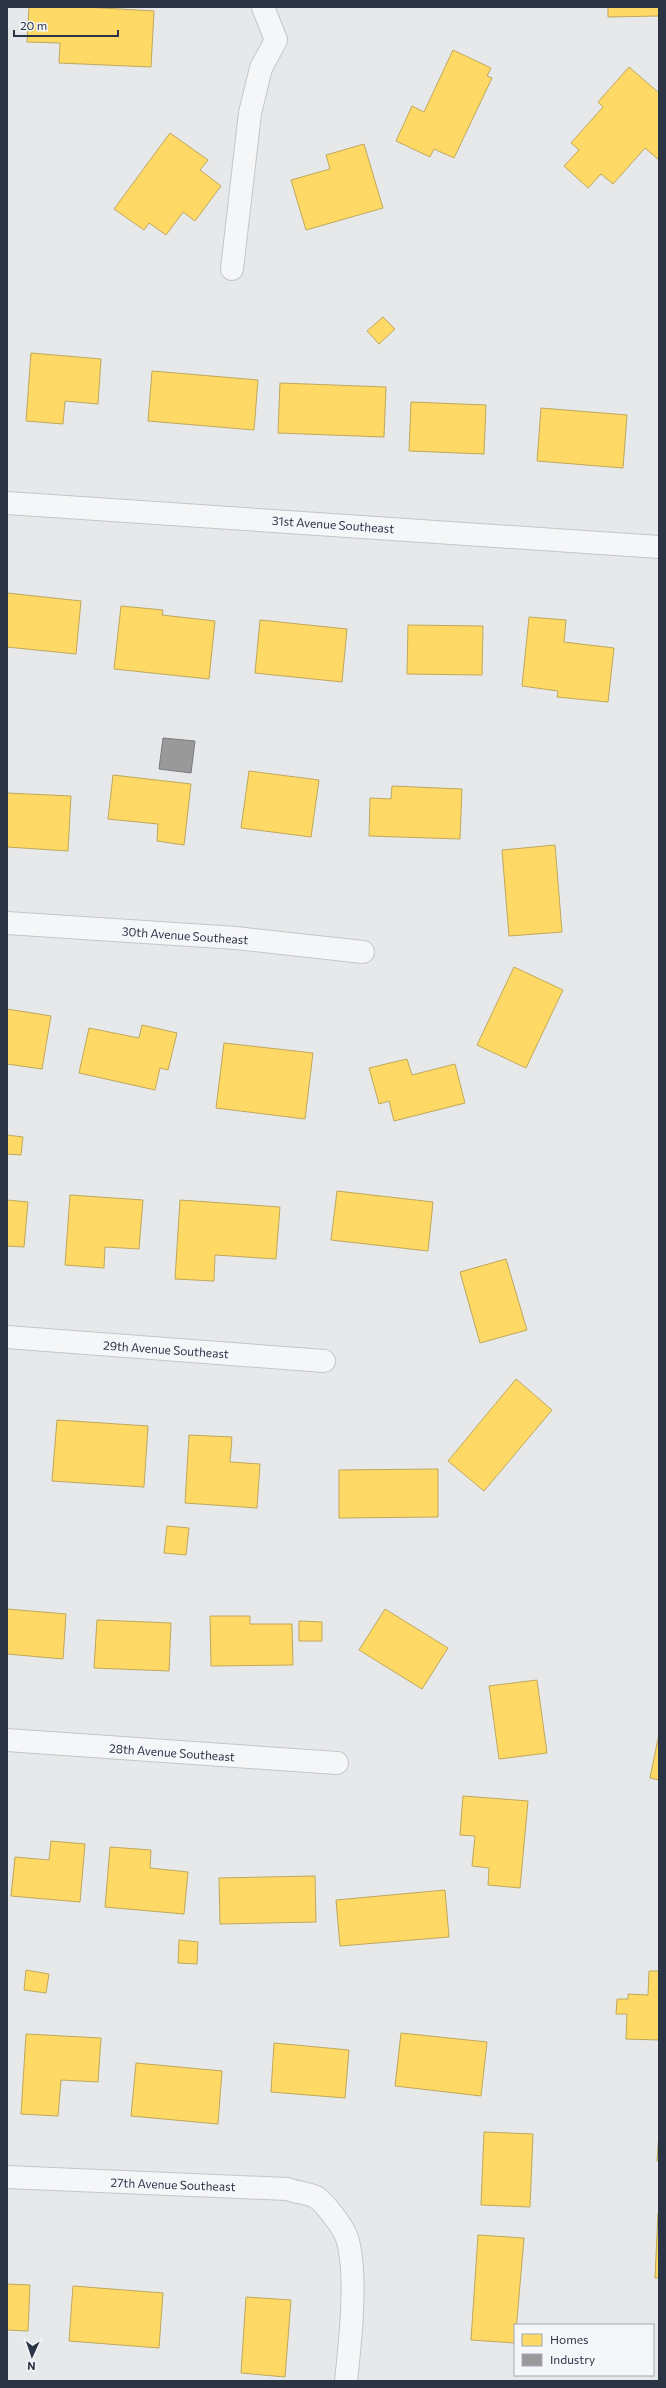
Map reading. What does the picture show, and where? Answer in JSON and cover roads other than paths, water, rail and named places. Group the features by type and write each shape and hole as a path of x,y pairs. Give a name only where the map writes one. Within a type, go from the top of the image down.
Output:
{"street":[{"path":"232,269 250,113 261,68 276,40 263,7"},
{"name":"31st Avenue Southeast","path":"7,502 659,547"},
{"name":"30th Avenue Southeast","path":"7,923 236,938 363,952"},
{"name":"29th Avenue Southeast","path":"7,1337 324,1361"},
{"name":"28th Avenue Southeast","path":"7,1740 336,1763"},
{"name":"27th Avenue Southeast","path":"7,2177 286,2189 316,2197 332,2213 347,2237 352,2269 350,2350 346,2381"}]}
